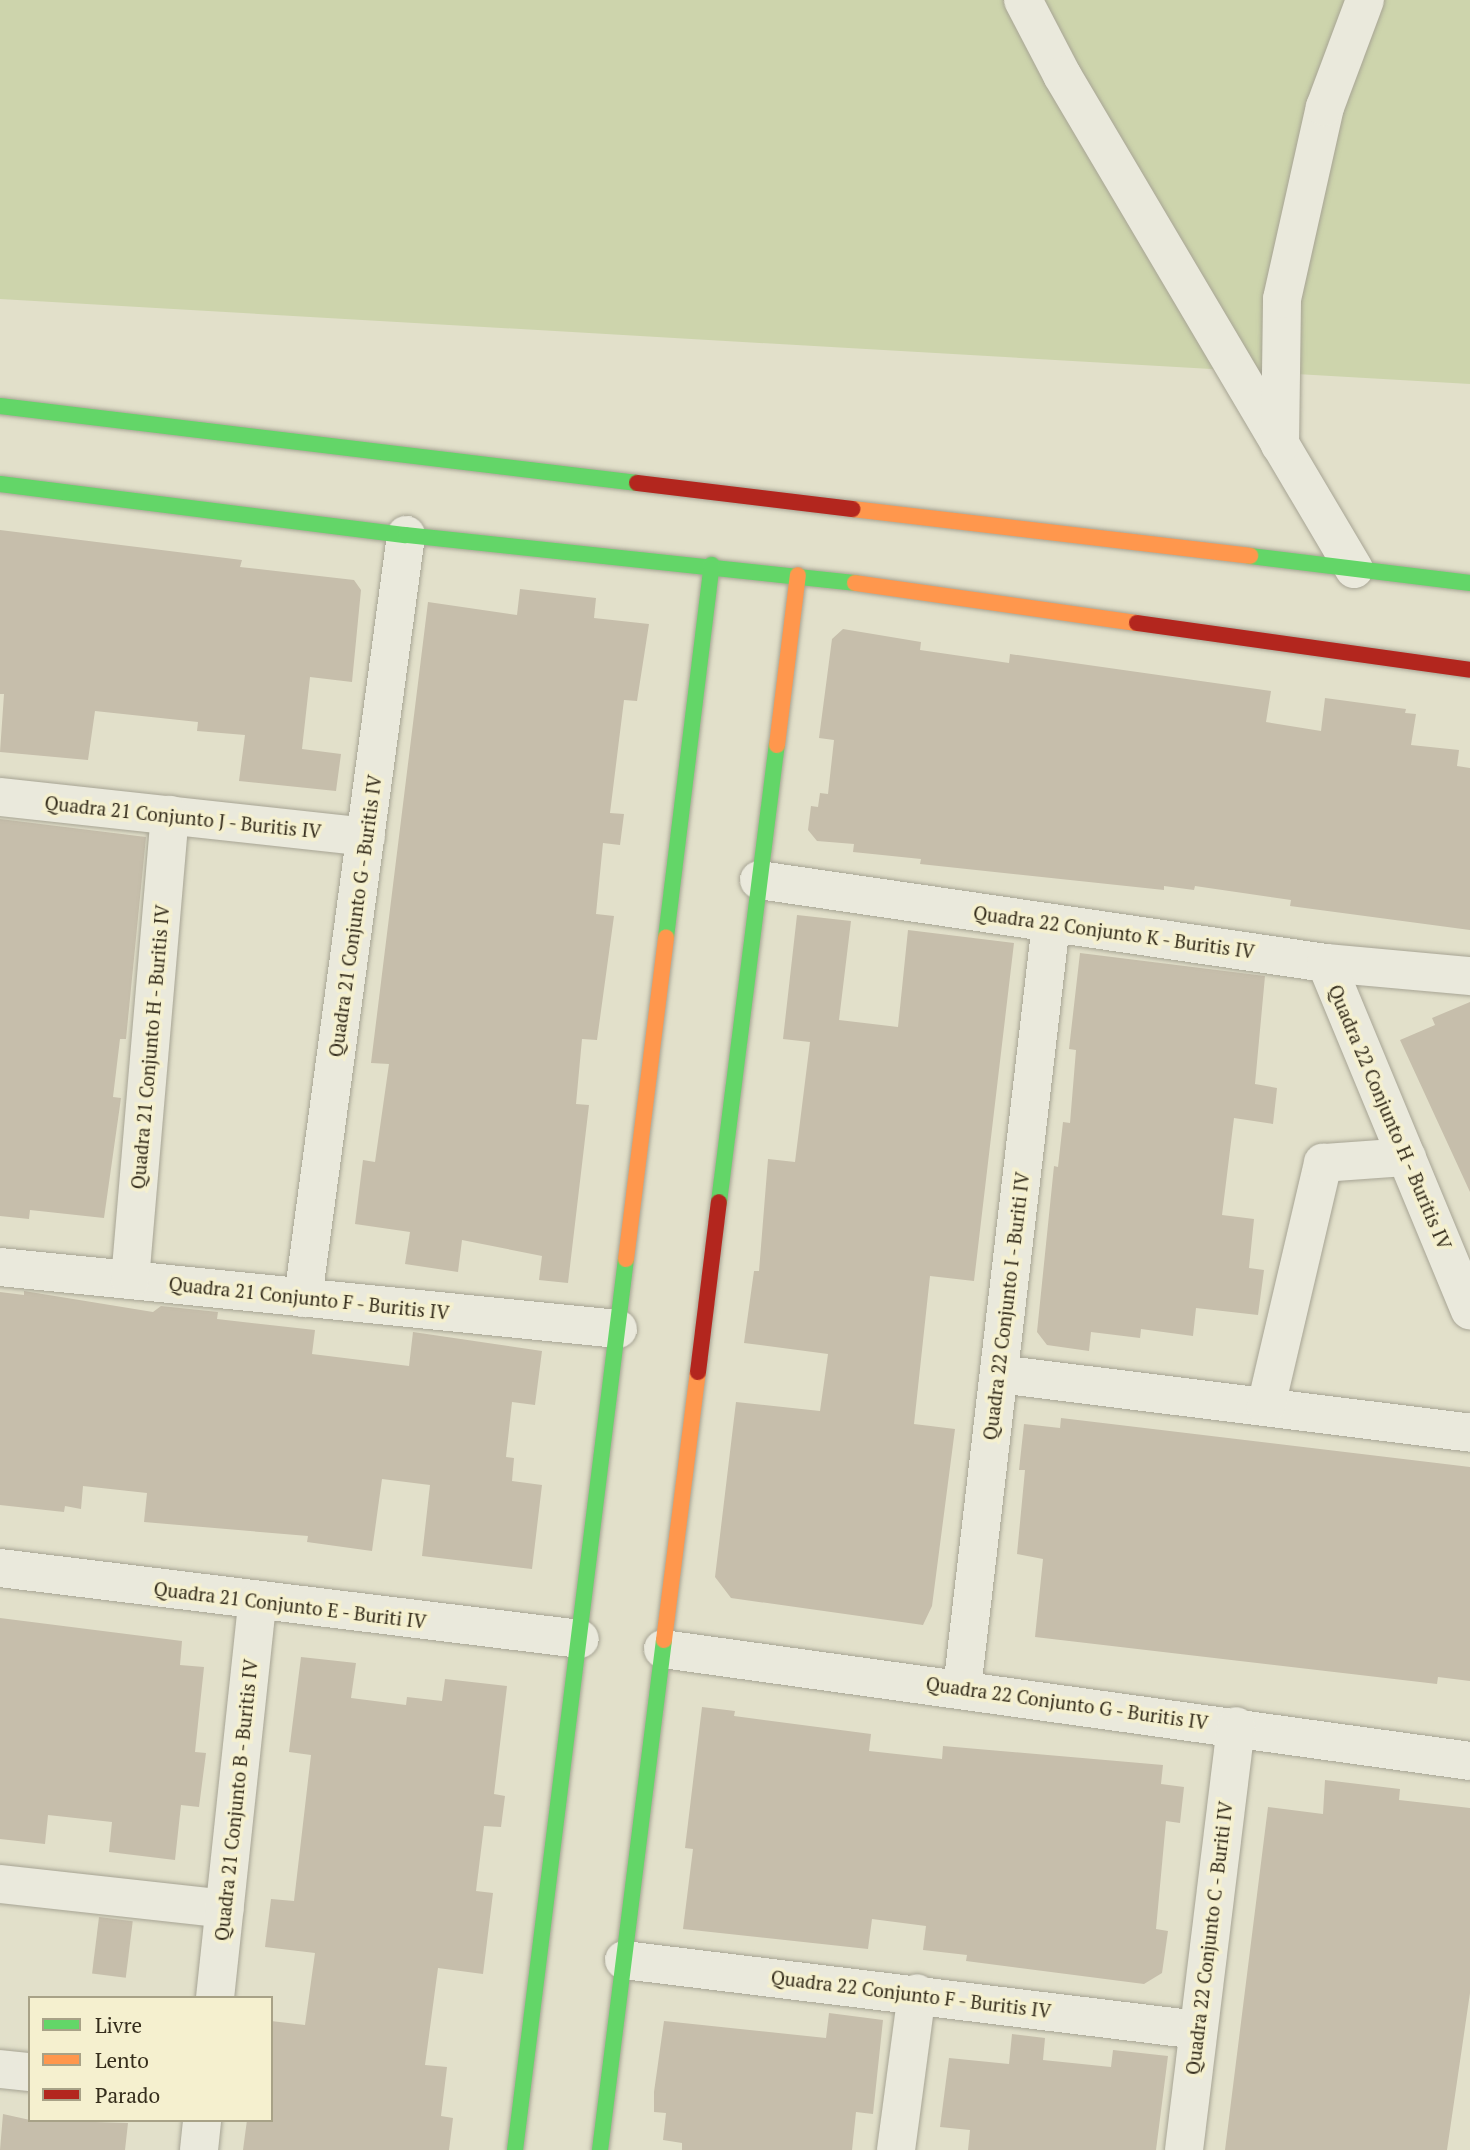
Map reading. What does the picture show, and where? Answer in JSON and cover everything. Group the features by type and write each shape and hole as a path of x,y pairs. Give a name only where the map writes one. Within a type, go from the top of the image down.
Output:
{"street":[{"path":"1023,0 1354,569"},
{"path":"1280,445 1282,299 1325,107 1365,0"},
{"path":"0,406 1470,583"},
{"path":"0,484 406,535 798,575 1470,670"},
{"name":"Quadra 21 Conjunto G - Buritis IV","path":"303,1298 406,535"},
{"path":"516,2150 712,565"},
{"path":"600,2150 798,575"},
{"name":"Quadra 21 Conjunto J - Buritis IV","path":"0,797 366,837"},
{"name":"Quadra 21 Conjunto H - Buritis IV","path":"130,1280 170,815"},
{"name":"Quadra 22 Conjunto K - Buritis IV","path":"760,880 1326,963 1470,976"},
{"name":"Quadra 22 Conjunto I - Buriti IV","path":"962,1689 1051,923"},
{"name":"Quadra 22 Conjunto H - Buritis IV","path":"1326,963 1470,1310"},
{"path":"1266,1406 1323,1163 1407,1157"},
{"name":"Quadra 21 Conjunto F - Buritis IV","path":"0,1267 618,1329"},
{"path":"999,1374 1470,1433"},
{"name":"Quadra 21 Conjunto E - Buriti IV","path":"0,1568 257,1603 580,1639"},
{"name":"Quadra 21 Conjunto B - Buritis IV","path":"215,1996 257,1603"},
{"name":"Quadra 22 Conjunto G - Buritis IV","path":"663,1648 1236,1726 1470,1761"},
{"name":"Quadra 22 Conjunto C - Buriti IV","path":"1184,2150 1236,1726"},
{"path":"0,1884 225,1909"},
{"name":"Quadra 22 Conjunto F - Buritis IV","path":"624,1960 916,1993 1198,2030"},
{"path":"896,2150 916,1993"},
{"path":"0,2069 28,2072"},
{"path":"199,2150 202,2122"}],"green space":[{"path":"0,0 1470,0 1470,384 0,299"}],"building":[{"path":"0,530 242,560 240,567 354,580 361,590 352,682 310,677 302,749 341,754 336,791 239,781 245,735 197,731 198,722 95,711 88,760 0,752 4,694 0,694"},
{"path":"520,589 596,598 594,618 649,624 637,701 624,700 610,813 624,814 620,845 603,843 596,914 614,916 597,1040 582,1039 576,1104 589,1105 568,1283 539,1280 542,1256 462,1240 458,1272 405,1264 410,1232 355,1224 363,1160 375,1162 389,1064 371,1063 428,602 517,615"},
{"path":"843,629 921,642 920,650 1009,663 1010,654 1271,691 1266,722 1321,731 1325,698 1406,709 1405,713 1416,714 1411,745 1459,750 1457,766 1470,768 1470,930 1290,906 1291,900 1195,886 1194,890 1164,886 1164,890 920,864 921,859 853,852 854,844 817,841 808,830 811,806 818,807 820,793 828,794 834,740 819,738 832,639"},
{"path":"0,819 146,837 126,1039 120,1039 113,1097 121,1098 104,1218 30,1210 29,1219 0,1216"},
{"path":"797,915 851,921 839,1020 898,1027 908,930 1014,943 974,1281 930,1276 914,1424 955,1429 932,1606 923,1625 731,1598 715,1577 736,1402 820,1411 828,1354 744,1343 754,1271 759,1271 768,1159 795,1162 810,1042 783,1039"},
{"path":"1080,953 1265,976 1255,1084 1277,1088 1273,1124 1234,1118 1222,1215 1254,1219 1249,1268 1264,1270 1258,1315 1196,1308 1193,1336 1141,1329 1140,1338 1091,1332 1089,1351 1047,1345 1037,1332 1054,1166 1058,1167 1063,1122 1070,1123 1076,1050 1069,1049"},
{"path":"1470,1002 1470,1192 1400,1040 1435,1025 1432,1018"},
{"path":"24,1291 153,1312 161,1306 218,1312 217,1319 315,1330 312,1354 409,1366 413,1332 542,1351 535,1405 512,1402 506,1457 514,1458 512,1481 542,1485 532,1569 422,1556 430,1485 382,1479 372,1551 307,1542 308,1536 144,1522 147,1493 83,1486 81,1509 65,1506 64,1512 0,1505 0,1292 24,1295"},
{"path":"1061,1418 1470,1467 1470,1681 1438,1677 1437,1684 1035,1637 1043,1559 1017,1554 1025,1470 1019,1470 1024,1424 1060,1428"},
{"path":"0,1618 182,1641 180,1665 204,1667 195,1752 206,1753 199,1807 181,1805 175,1860 109,1852 112,1822 48,1815 45,1844 0,1839"},
{"path":"301,1657 356,1663 351,1698 406,1705 407,1697 442,1701 445,1679 507,1686 494,1794 505,1796 501,1827 484,1826 476,1891 493,1893 483,1974 438,1968 425,2065 447,2067 441,2116 453,2118 449,2150 243,2150 247,2122 273,2122 273,2021 305,2025 315,1953 265,1947 271,1899 294,1901 311,1755 289,1752"},
{"path":"702,1707 735,1711 734,1716 871,1734 869,1751 942,1759 943,1746 1163,1765 1161,1784 1184,1787 1180,1823 1166,1821 1156,1929 1168,1931 1162,1973 1144,1984 966,1961 967,1955 923,1950 926,1926 872,1919 868,1949 683,1929 693,1849 685,1848"},
{"path":"1325,1780 1400,1789 1399,1800 1470,1808 1470,1993 1447,2150 1225,2150 1268,1807 1323,1814"},
{"path":"99,1917 133,1921 126,1978 92,1974"},
{"path":"829,2013 883,2020 873,2114 856,2112 852,2150 682,2150 682,2143 663,2140 666,2113 654,2112 654,2092 664,2021 826,2038"},
{"path":"1012,2034 1045,2038 1043,2060 1111,2067 1113,2050 1168,2056 1156,2150 968,2150 970,2130 940,2127 949,2058 1009,2064"},
{"path":"3,2114 28,2120 28,2122 128,2123 125,2150 0,2150"}],"traffic: fast":[{"path":"0,406 637,483"},
{"path":"0,484 406,535 855,583"},
{"path":"1250,556 1470,583"},
{"path":"666,937 712,565"},
{"path":"719,1202 777,745"},
{"path":"515,2150 626,1259"},
{"path":"600,2150 664,1640"}],"traffic: slow":[{"path":"852,509 1250,556"},
{"path":"777,745 798,575"},
{"path":"855,583 1137,623"},
{"path":"626,1259 666,937"},
{"path":"664,1640 698,1372"}],"traffic: jam":[{"path":"637,483 852,509"},
{"path":"1137,623 1470,670"},
{"path":"698,1372 719,1202"}]}
